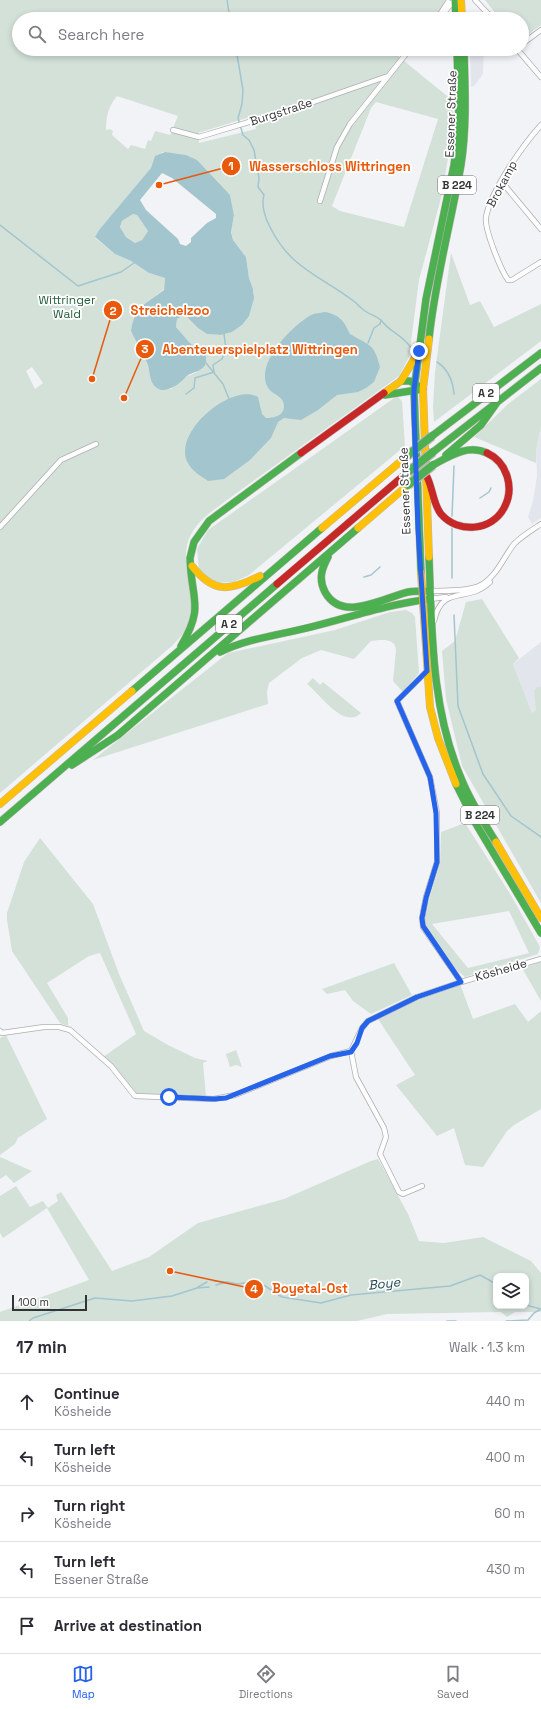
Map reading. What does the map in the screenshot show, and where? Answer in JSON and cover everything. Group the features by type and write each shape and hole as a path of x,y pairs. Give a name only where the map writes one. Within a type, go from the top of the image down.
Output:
{"main road":[{"path":"451,0 454,12"},
{"path":"461,0 462,12"},
{"name":"Essener Straße","path":"421,591 414,387 426,299 438,248 454,165 459,123 457,56"},
{"name":"Essener Straße","path":"464,56 465,122 461,164 433,301 423,389 427,477 427,671 430,707 436,736 462,799 541,933"},
{"path":"177,652 190,630 196,614 196,597 191,565 191,549 193,540 206,523 401,381 419,351"},
{"name":"A 2","path":"0,804 407,456 541,353"},
{"name":"A 2","path":"0,822 408,472 541,368"},
{"path":"401,381 423,389"},
{"path":"382,395 414,387"},
{"path":"51,778 118,735 359,526 481,425 490,415 499,400"},
{"path":"427,477 435,505 445,518 456,525 474,528 483,526 497,518 504,510 509,499 510,481 503,465 496,458 478,450 464,450 433,465"},
{"path":"359,526 358,530 327,558 323,565 320,581 328,598 337,605 348,608 421,591 427,597"},
{"path":"191,565 205,582 221,588 231,588 242,585 274,569"},
{"path":"203,662 228,647 246,641 312,627 384,606 427,597"},
{"name":"Essener Straße","path":"427,597 439,704 445,733 460,777 471,801 541,918"}],"street":[{"path":"445,12 448,9 451,0"},
{"path":"443,12 451,0"},
{"path":"475,0 486,12"},
{"path":"529,39 541,30"},
{"path":"320,201 340,142 364,105 404,56"},
{"path":"523,56 541,77"},
{"name":"Burgstraße","path":"173,130 199,138 388,76"},
{"name":"Brokamp","path":"541,125 519,153 501,181 485,218 492,245 507,279 512,280 541,262"},
{"path":"501,181 541,228"},
{"path":"0,527 61,460 96,444"},
{"path":"427,597 478,586 486,582 517,541 541,524"},
{"path":"427,597 451,596 478,590 486,586 494,578 500,565"},
{"path":"431,632 437,608 443,600 451,596"},
{"name":"Kösheide","path":"427,671 397,701 430,777 436,813 437,862 426,898 422,918 423,926 461,982"},
{"name":"Kösheide","path":"351,1052 357,1043 362,1028 368,1021 417,997 461,982 541,959"},
{"path":"0,1031 2,1033 59,1027 70,1030 111,1066 135,1096 214,1099 226,1098 330,1056 351,1052 356,1077 384,1128 386,1137 380,1154 399,1192 404,1194 422,1186"}],"shaded area":[{"path":"470,56 484,56 483,74 474,86 471,87"},
{"path":"541,426 541,518 532,524 528,517 533,501 537,476 536,450"},
{"path":"541,642 541,687 537,687 534,690 537,710 532,713 513,664"}],"green space":[{"name":"Wittringer Wald","path":"0,0 445,0 439,12 12,12 12,56 398,56 452,100 454,124 441,198 419,280 409,357 399,376 227,500 200,522 193,531 188,543 186,555 191,591 191,616 187,628 173,645 0,793","holes":["117,96 178,116 170,135 155,131 151,141 148,140 145,149 131,145 128,149 112,135 113,131 110,129 106,130 108,112 111,104","376,102 438,119 404,227 340,211 332,206 371,108","253,116 256,129 199,143 198,133","162,152 186,155 230,195 234,215 231,231 233,240 246,257 249,278 254,294 242,325 232,332 221,335 207,334 198,328 185,315 177,319 176,327 189,342 202,353 197,372 186,377 171,389 165,390 156,387 152,380 143,352 131,331 135,316 147,302 164,289 165,278 149,273 131,261 115,254 95,238 99,230 147,174","32,367 43,383 35,389 26,371"]},
{"path":"485,0 541,0 541,25 529,34 529,12 494,12"},
{"path":"133,214 137,215 148,231 142,240 135,243 126,237 120,227 122,221"},
{"path":"451,253 470,305 480,301 494,327 541,304 541,341 434,422 433,407 435,372"},
{"path":"541,379 541,426 536,450 536,463 474,437 508,404"},
{"path":"397,396 402,401 405,446 249,575 234,582 212,583 199,570 197,549 208,530"},
{"path":"482,599 519,658 513,664 532,713 536,710 534,690 537,687 541,687 541,903 462,766 446,699 442,651 455,641 466,602"},
{"path":"406,610 412,613 415,617 419,673 403,692 393,681 396,650 393,643 390,641 371,641 354,659 321,650 302,658 269,683 267,692 268,704 93,760 228,653 335,630 390,612"},
{"path":"313,678 320,685 323,682 361,713 354,717 347,717 333,709 307,684"},
{"path":"465,823 512,897 540,947 538,954 465,977 446,958 428,931 424,916 440,863 441,832","holes":["509,911 529,953 468,968 432,924"]},
{"path":"40,838 93,904 119,974 144,1031 195,1058 208,1061 203,1063 206,1097 136,1093 103,1057 136,1034 100,953 89,956 47,983 68,1018 68,1026 60,1023 12,951 7,913 24,862"},
{"path":"541,962 541,1001 522,968"},
{"path":"394,963 412,995 371,1014 353,1001 345,990 327,994 322,989"},
{"path":"460,984 473,1019 515,1004 528,1022 541,1011 541,1109 514,1125 507,1131 483,1167 465,1165 454,1128 437,1136 396,1085 415,1075 378,1019 416,1000"},
{"path":"6,1035 47,1119 18,1138 15,1144 0,1155 0,1038"},
{"path":"236,1050 242,1067 236,1065 230,1067 226,1054"},
{"path":"0,1157 32,1171 14,1183 6,1175 0,1179"},
{"path":"378,1159 408,1214 419,1241 444,1243 483,1237 531,1261 541,1273 541,1312 515,1312 507,1317 501,1312 387,1314 357,1321 0,1321 0,1312 89,1280 47,1208 3,1238 0,1233 0,1196 16,1186 30,1207 43,1201 48,1208 58,1201 56,1195 61,1192 112,1271 149,1257 198,1223 284,1199"}],"water":[{"path":"165,152 186,155 197,160 230,195 234,215 231,232 233,240 246,257 254,298 249,316 242,325 232,332 221,335 207,334 198,328 185,315 177,319 176,327 189,342 206,356 206,363 202,369 190,374 174,387 165,390 157,388 153,384 143,353 131,331 135,316 142,306 164,290 165,278 149,273 131,261 115,254 95,237 99,230 151,168 155,156","holes":["162,173 172,178 216,214 216,218 207,223 191,238 191,242 186,246 180,244 178,239 146,210 140,200","133,214 137,215 148,231 142,240 135,243 126,237 120,227 122,221"]},
{"path":"325,312 341,319 350,334 367,343 376,353 380,367 374,382 358,392 337,395 318,410 301,420 284,418 278,422 271,438 250,460 224,479 208,481 197,473 188,463 185,451 188,438 196,425 206,414 220,404 233,397 247,394 258,397 262,414 266,418 272,418 280,414 284,409 283,402 280,397 269,389 265,377 271,356 286,336 303,320 313,314"}],"waterway":[{"path":"227,0 229,12"},
{"path":"237,56 243,90 242,104 238,118 243,135 249,140 254,150 259,178 258,187 264,195 263,207 268,223 278,242 297,263 356,303 365,311 381,320 380,324 374,328 368,343"},
{"path":"0,225 78,286 121,272 134,263"},
{"path":"381,320 412,349"},
{"path":"186,394 194,388 195,378 214,372 213,365 222,359 226,349 224,334"},
{"path":"437,362 444,368 449,376 454,394"},
{"path":"206,363 223,384 229,399"},
{"path":"452,516 454,466"},
{"path":"480,498 489,492 491,488"},
{"path":"452,528 452,578"},
{"path":"364,577 371,575 380,567"},
{"path":"454,615 458,706 483,774 511,816 541,837"},
{"name":"Boye","path":"216,1285 227,1282 238,1284 250,1282 262,1284 282,1297 321,1303 351,1295 450,1286 480,1275 493,1282"},
{"name":"Boye","path":"214,1281 226,1282"},
{"name":"Boye","path":"198,1287 207,1282"},
{"name":"Boye","path":"29,1321 33,1318 95,1298 132,1301 172,1296 197,1288 209,1287"},
{"name":"Boye","path":"529,1306 541,1309"},
{"name":"Boye","path":"506,1321 528,1320 534,1313 541,1309"},
{"name":"Boye","path":"447,1321 456,1321"}],"traffic: fast":[{"path":"455,0 456,12"},
{"path":"421,573 414,390 426,299 454,165 459,123 457,56"},
{"path":"429,339 435,295 463,151 465,107 464,56"},
{"path":"432,436 541,353"},
{"path":"433,452 541,368"},
{"path":"401,381 410,381 423,389"},
{"path":"385,395 423,389"},
{"path":"446,455 481,425 496,404"},
{"path":"407,456 432,436"},
{"path":"433,465 452,455 466,450 487,453"},
{"path":"408,472 433,452"},
{"path":"181,646 193,621 195,612 190,558 194,542 209,521 301,453"},
{"path":"408,485 433,465"},
{"path":"132,691 322,528"},
{"path":"72,765 118,735 358,528"},
{"path":"328,557 324,565 321,578 323,587 332,601 342,606 364,606 408,592 430,591"},
{"path":"429,557 435,669 438,697 444,724 451,751 468,795 496,842"},
{"path":"0,822 277,584"},
{"path":"220,652 253,640 311,627 385,607 430,599"},
{"path":"456,784 476,824 541,933"}],"traffic: slow":[{"path":"461,0 462,12"},
{"path":"429,339 423,389 429,557"},
{"path":"384,393 401,381 419,351"},
{"path":"322,528 407,456"},
{"path":"358,528 408,485"},
{"path":"192,566 208,581 223,587 240,585 260,576"},
{"path":"421,573 430,707 438,738 456,784"},
{"path":"0,804 132,691"},
{"path":"496,842 541,918"}],"traffic: jam":[{"path":"301,453 384,393"},
{"path":"427,477 438,510 441,514 456,525 465,527 483,525 499,516 504,508 509,492 509,484 504,469 494,457 487,453"},
{"path":"277,584 408,472"}],"place":[{"name":"Wasserschloss Wittringen","path":"159,185"},
{"name":"Streichelzoo","path":"92,379"},
{"name":"Abenteuerspielplatz Wittringen","path":"124,398"},
{"name":"Boyetal-Ost","path":"170,1271"}],"route":[{"path":"169,1097 214,1099 226,1098 330,1056 351,1052 357,1043 362,1028 368,1021 417,997 461,982 457,974 427,935 423,926 422,918 426,898 437,862 438,834 434,793 430,777 410,727 397,701 427,671 418,529 414,413 414,390 419,351"}]}
